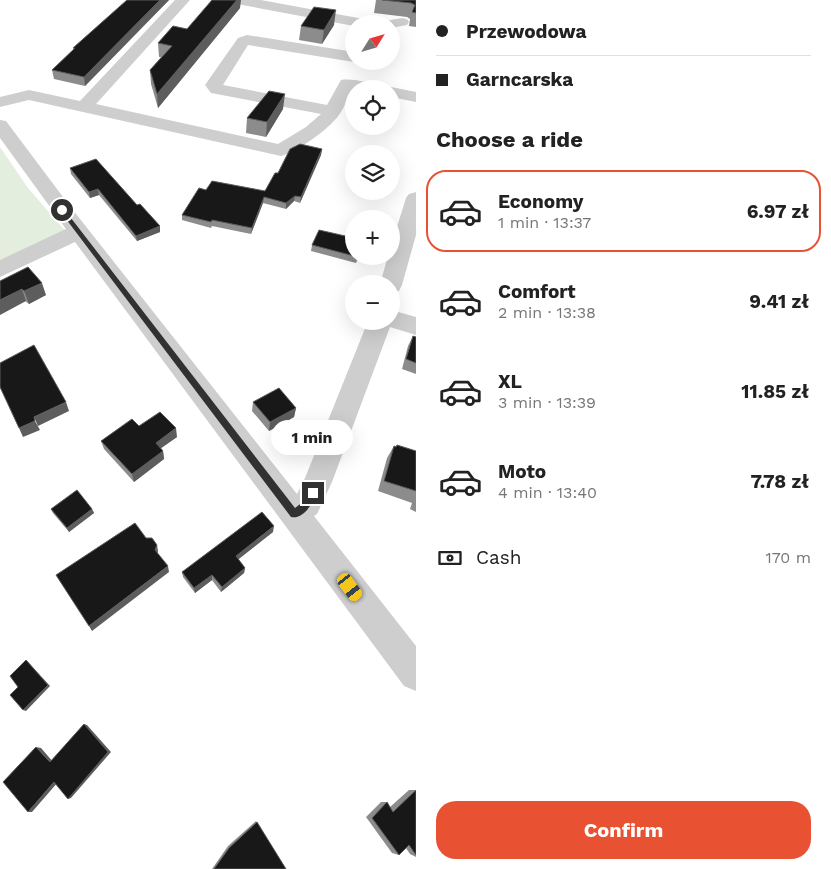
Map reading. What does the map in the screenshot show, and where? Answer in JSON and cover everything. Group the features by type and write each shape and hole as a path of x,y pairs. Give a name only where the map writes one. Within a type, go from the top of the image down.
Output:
{"street":[{"path":"84,107 183,0"},
{"path":"237,0 345,18"},
{"path":"333,15 345,29"},
{"path":"333,111 217,89 213,85 243,42 247,40 345,56"},
{"path":"0,102 30,95 281,150 312,131 331,114 345,86"},
{"path":"400,94 416,97"},
{"path":"0,125 78,232 416,674"},
{"path":"394,275 416,198"},
{"path":"0,269 78,232"},
{"path":"400,322 416,326"},
{"path":"294,514 307,504 318,482 377,330"}],"green space":[{"path":"0,147 28,188 67,233 0,265"}],"building":[{"path":"127,0 160,0 84,77 52,70 75,48 73,48"},
{"path":"212,0 237,0 157,94 150,70 172,46 158,43 173,26 187,29"},
{"path":"382,0 416,0 416,13 412,12 415,5 411,3"},
{"path":"314,7 336,10 324,30 301,26"},
{"path":"269,91 285,94 267,122 247,118"},
{"path":"300,144 322,149 301,197 295,196 286,203 264,197 252,228 212,220 211,222 182,215 199,188 206,190 212,181 265,191 275,173 278,173 290,149"},
{"path":"96,159 137,205 140,204 160,226 136,236 98,189 89,192 70,168"},
{"path":"319,230 345,236 345,254 312,245"},
{"path":"28,267 42,283 24,291 22,289 0,300 0,281"},
{"path":"413,336 416,337 416,363 406,359"},
{"path":"34,345 66,402 34,417 35,421 19,428 0,387 0,363"},
{"path":"279,388 296,408 270,422 253,402"},
{"path":"160,412 176,428 156,443 163,451 132,474 101,441 132,419 139,426"},
{"path":"397,445 416,451 416,491 384,481 394,446 396,447"},
{"path":"77,490 92,509 67,528 51,509"},
{"path":"262,512 274,526 236,556 245,568 222,587 212,575 194,588 182,572"},
{"path":"135,523 146,538 152,538 157,545 155,550 168,566 89,626 56,575"},
{"path":"26,660 48,685 23,710 10,695 18,687 10,676"},
{"path":"84,724 108,752 68,799 54,782 28,812 3,782 36,747 50,762"},
{"path":"416,790 416,855 409,845 399,855 372,818 387,802 393,812"},
{"path":"257,822 286,869 214,869 229,848"}],"route":[{"path":"62,210 294,514 307,504 313,493"}]}
